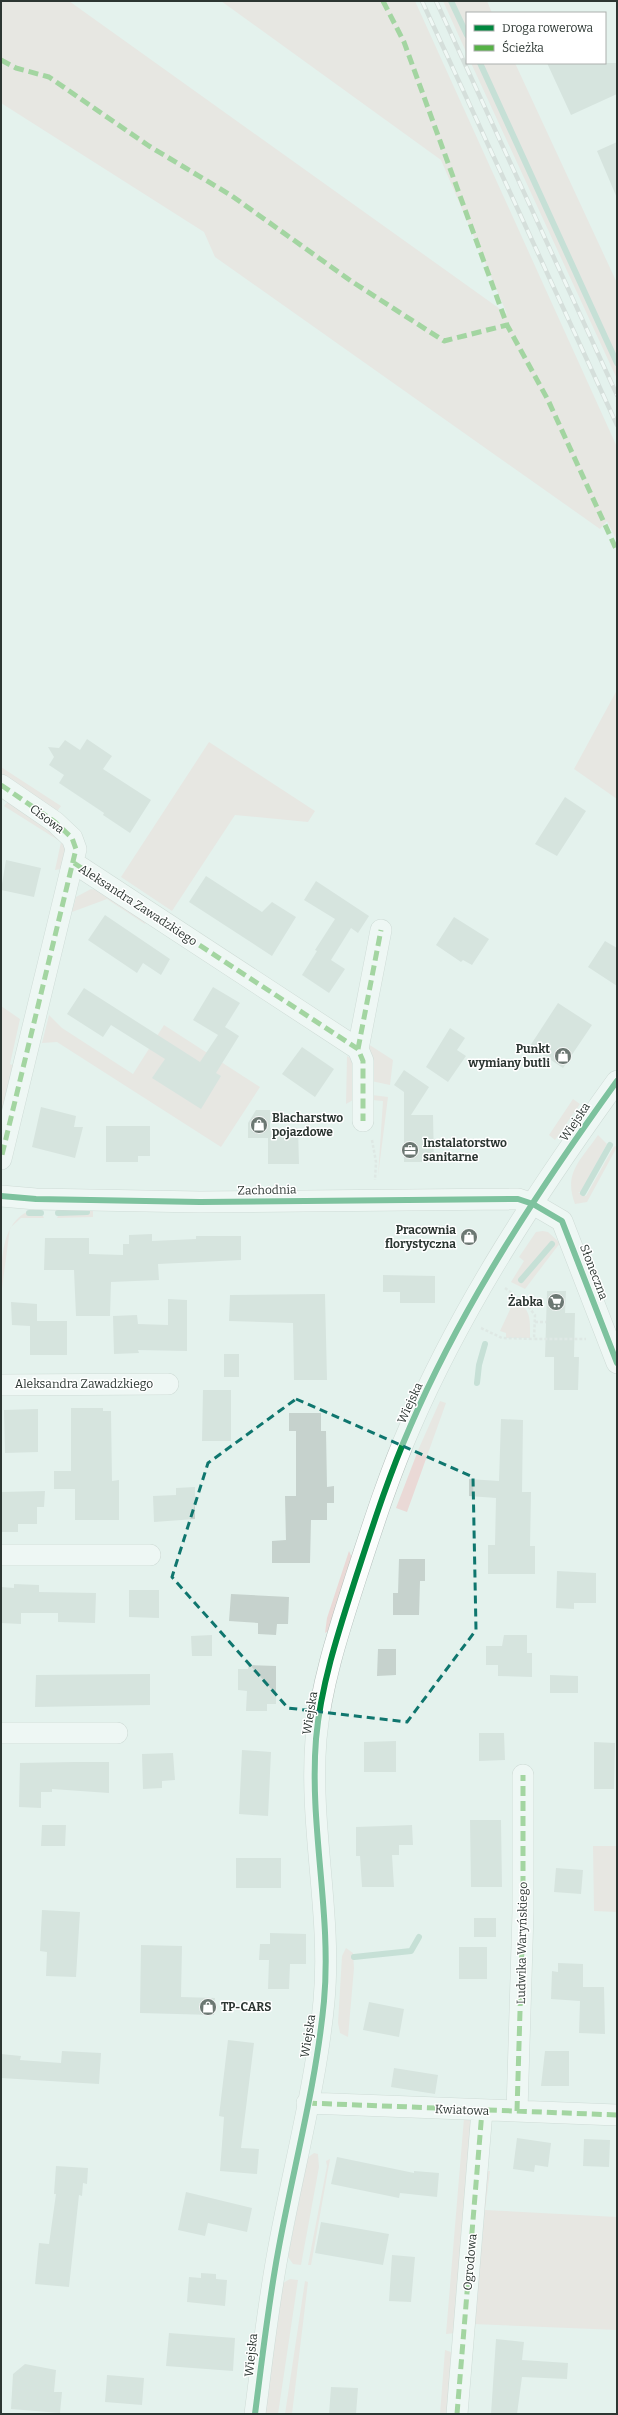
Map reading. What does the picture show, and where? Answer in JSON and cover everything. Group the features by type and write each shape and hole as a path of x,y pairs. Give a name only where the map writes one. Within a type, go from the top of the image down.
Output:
{"street":[{"name":"Cisowa","path":"1,786 55,822 72,838 76,850 74,863"},
{"name":"Aleksandra Zawadzkiego","path":"1,1159 74,863 358,1049"},
{"path":"363,1121 363,1060 358,1049 381,930"},
{"name":"Wiejska","path":"255,2414 264,2333 308,2103 324,1999 326,1950 315,1810 315,1770 319,1715 330,1668 371,1532 411,1425 464,1320 533,1204 617,1081"},
{"name":"Zachodnia","path":"1,1196 36,1199 200,1202 489,1198 518,1199 533,1204"},
{"name":"Słoneczna","path":"533,1204 562,1221 617,1363"},
{"name":"Aleksandra Zawadzkiego","path":"1,1385 168,1384"},
{"path":"1,1555 150,1554"},
{"path":"1,1733 117,1733"},
{"name":"Ludwika Waryńskiego","path":"517,2111 523,1912 523,1775"},
{"name":"Kwiatowa","path":"308,2103 482,2111 617,2115"},
{"name":"Ogrodowa","path":"457,2414 482,2111"}],"path":[{"path":"363,1121 370,1135 375,1151 374,1183"},
{"path":"499,1284 526,1304 535,1314 534,1339"},
{"path":"535,1322 546,1322"},
{"path":"477,1326 502,1338 608,1338"}],"highlighted area":[{"path":"296,1399 473,1477 476,1630 407,1722 288,1708 172,1577 208,1463"}],"shaded area":[{"path":"1,1 69,1 507,314 441,160 221,1 415,1 617,447 617,541 607,521 600,529 215,257 204,232 1,103"},
{"path":"443,1 487,1 492,12 466,12 466,52"},
{"path":"471,64 515,64 617,283 617,379"},
{"path":"617,690 617,799 574,769"},
{"path":"209,742 315,811 308,822 235,815 172,911 121,877"},
{"path":"1,767 61,806 56,813 1,776"},
{"path":"9,800 49,826 61,839 65,851 61,869 55,870 61,842 4,806"},
{"path":"91,889 97,890 147,921 145,924 107,899 72,912 76,897"},
{"path":"1,1006 20,1019 10,1064 14,1066 1,1119"},
{"path":"49,1015 62,1028 133,1074 164,1025 260,1087 221,1147 57,1042 42,1043"},
{"path":"365,1042 393,1060 390,1085 371,1081"},
{"path":"347,1056 357,1062 353,1100 346,1104"},
{"path":"372,1095 388,1097 378,1176 383,1101 372,1100"},
{"path":"573,1099 580,1104 555,1140 549,1135"},
{"path":"598,1135 607,1144 581,1192 578,1192 586,1196 613,1148 615,1146 617,1147 587,1202 575,1204 571,1184 573,1175 580,1160"},
{"path":"38,1208 44,1218 21,1218 12,1226 16,1220 26,1213"},
{"path":"61,1209 93,1210 93,1217 57,1218"},
{"path":"10,1230 1,1296 1,1268 5,1242"},
{"path":"536,1232 548,1232 560,1243 525,1289 511,1282 524,1261 519,1257"},
{"path":"514,1301 524,1307 529,1315 530,1338 506,1338 506,1333 500,1331"},
{"path":"440,1401 446,1403 407,1512 396,1508 419,1448"},
{"path":"349,1551 352,1558 330,1630 325,1633 327,1618"},
{"path":"593,1846 617,1846 617,1912 594,1911"},
{"path":"346,1948 353,1953 354,1968 348,2037 340,2033 338,2023 342,1956"},
{"path":"464,2118 470,2120 472,2125 463,2217 456,2333 446,2334"},
{"path":"314,2153 318,2154 319,2167 301,2265 293,2264 288,2257 307,2158"},
{"path":"330,2159 311,2265 308,2265 327,2166 326,2161"},
{"path":"486,2171 490,2171 485,2210 617,2217 617,2330 472,2324 477,2246 482,2243 483,2230 478,2228"},
{"path":"290,2279 298,2280 278,2414 264,2414 283,2283"},
{"path":"305,2281 308,2282 292,2414 285,2414"},
{"path":"445,2350 454,2353 449,2414 440,2414"}],"building":[{"path":"617,63 617,94 571,115 547,64"},
{"path":"617,142 617,198 597,151"},
{"path":"87,739 112,756 103,769 151,800 130,833 103,815 104,813 59,783 64,775 49,765 54,757 48,747 59,748 65,740 80,750"},
{"path":"565,797 586,811 557,856 535,844"},
{"path":"6,860 41,868 34,897 1,890"},
{"path":"206,876 262,912 272,902 296,917 272,956 189,902"},
{"path":"316,881 369,916 358,933 351,928 331,960 345,969 329,993 302,975 317,951 315,950 335,919 304,900"},
{"path":"105,915 170,959 161,975 143,963 137,973 88,940"},
{"path":"454,917 489,939 472,965 463,960 461,962 436,945"},
{"path":"605,941 617,948 617,986 588,967"},
{"path":"213,987 240,1003 225,1027 239,1036 216,1073 221,1076 201,1109 152,1078 165,1059 111,1025 103,1037 67,1014 84,988 200,1062 218,1035 193,1020"},
{"path":"558,1003 592,1025 563,1068 530,1046"},
{"path":"450,1028 465,1038 457,1050 466,1056 448,1082 426,1067"},
{"path":"302,1047 334,1069 315,1097 282,1074"},
{"path":"404,1070 429,1087 411,1115 433,1115 434,1162 404,1162 404,1092 394,1085"},
{"path":"41,1107 76,1116 74,1127 83,1127 75,1158 32,1147"},
{"path":"256,1110 270,1110 270,1128 298,1128 299,1164 268,1164 268,1138 248,1138 248,1123"},
{"path":"106,1126 150,1126 150,1156 138,1156 138,1162 106,1162"},
{"path":"152,1234 152,1241 196,1239 196,1236 241,1236 241,1260 158,1264 159,1280 111,1282 110,1316 76,1316 74,1270 44,1270 45,1238 89,1238 89,1254 123,1255 123,1244 129,1244 129,1235"},
{"path":"383,1275 435,1276 435,1303 400,1303 400,1292 383,1292"},
{"path":"547,1291 566,1291 565,1313 575,1313 574,1357 579,1357 578,1390 554,1390 554,1357 545,1357"},
{"path":"325,1294 327,1380 294,1380 293,1323 229,1321 230,1295"},
{"path":"168,1299 187,1300 187,1351 138,1350 139,1353 114,1354 113,1316 137,1315 138,1324 168,1325"},
{"path":"11,1302 37,1304 37,1321 67,1321 67,1355 30,1355 30,1326 12,1325"},
{"path":"224,1354 239,1354 239,1377 224,1377"},
{"path":"203,1390 231,1390 231,1441 202,1441"},
{"path":"71,1408 103,1408 103,1411 111,1411 112,1481 119,1480 119,1520 75,1520 75,1489 54,1489 54,1471 71,1471"},
{"path":"38,1409 38,1452 5,1453 4,1410"},
{"path":"289,1413 321,1413 321,1431 326,1431 327,1487 334,1486 334,1503 327,1503 327,1520 311,1520 310,1563 272,1563 272,1541 286,1540 285,1496 296,1496 296,1431 289,1431"},
{"path":"501,1419 523,1420 522,1492 531,1492 530,1546 535,1546 535,1574 488,1574 488,1545 495,1545 496,1498 469,1496 469,1479 499,1481"},
{"path":"195,1487 195,1519 154,1522 153,1496 176,1495 176,1488"},
{"path":"45,1491 44,1507 37,1507 37,1524 18,1524 18,1532 1,1532 1,1492"},
{"path":"399,1559 425,1559 425,1581 420,1581 419,1615 393,1615 393,1593 398,1593"},
{"path":"557,1571 596,1573 596,1603 574,1603 574,1609 556,1608"},
{"path":"14,1584 39,1585 39,1592 96,1593 95,1623 58,1622 58,1613 21,1613 21,1624 1,1623 1,1587 14,1588"},
{"path":"129,1590 159,1590 159,1618 129,1617"},
{"path":"231,1594 289,1597 288,1624 277,1624 276,1635 258,1634 258,1623 229,1621"},
{"path":"212,1635 212,1656 192,1656 191,1636"},
{"path":"504,1635 527,1635 527,1653 532,1653 532,1677 498,1676 498,1665 486,1665 486,1646 502,1646"},
{"path":"378,1649 396,1649 396,1675 377,1676"},
{"path":"248,1665 276,1666 276,1704 267,1704 267,1711 246,1711 247,1691 238,1690 238,1669 248,1669"},
{"path":"150,1674 150,1705 35,1707 36,1675"},
{"path":"550,1675 578,1676 578,1693 550,1693"},
{"path":"479,1733 504,1733 505,1760 479,1761"},
{"path":"396,1741 396,1772 364,1772 364,1742"},
{"path":"594,1742 615,1743 614,1789 594,1789"},
{"path":"242,1750 271,1752 268,1816 239,1814"},
{"path":"173,1753 175,1780 162,1781 162,1788 143,1789 142,1754"},
{"path":"109,1762 109,1793 52,1789 52,1792 41,1792 41,1808 19,1807 20,1763"},
{"path":"470,1820 501,1820 502,1887 471,1887"},
{"path":"42,1825 66,1825 65,1846 41,1846"},
{"path":"412,1825 413,1845 399,1845 399,1855 392,1855 394,1887 362,1887 360,1856 356,1856 356,1827"},
{"path":"236,1858 281,1858 281,1888 236,1888"},
{"path":"556,1868 583,1870 581,1894 554,1892"},
{"path":"42,1910 80,1912 76,1977 46,1976 47,1952 40,1951"},
{"path":"474,1918 496,1918 496,1937 474,1937"},
{"path":"270,1933 306,1934 306,1964 290,1964 289,1989 268,1989 269,1960 259,1960 260,1944 270,1944"},
{"path":"141,1945 182,1946 181,1997 215,1998 214,2015 140,2013"},
{"path":"459,1947 487,1947 487,1979 459,1979"},
{"path":"558,1963 583,1964 583,1987 604,1987 605,2034 579,2033 580,2001 551,1999 552,1971 558,1972"},
{"path":"369,2002 404,2009 399,2037 363,2030"},
{"path":"228,2040 254,2043 241,2148 259,2149 257,2174 220,2171 224,2117 219,2116"},
{"path":"62,2051 101,2053 99,2084 1,2078 1,2054 21,2056 20,2060 61,2063"},
{"path":"545,2051 569,2051 569,2086 541,2086"},
{"path":"394,2068 438,2075 435,2094 391,2087"},
{"path":"517,2138 551,2143 548,2167 535,2165 534,2172 513,2169"},
{"path":"584,2139 610,2140 609,2167 583,2166"},
{"path":"337,2157 414,2173 414,2171 439,2173 437,2197 400,2193 399,2198 331,2184"},
{"path":"56,2166 88,2168 87,2184 83,2183 82,2196 79,2195 69,2287 35,2284 39,2243 49,2244 56,2194 54,2194"},
{"path":"186,2192 252,2208 247,2232 208,2223 205,2236 178,2230"},
{"path":"321,2222 389,2234 383,2265 315,2253"},
{"path":"392,2255 415,2257 411,2302 389,2301"},
{"path":"201,2273 216,2274 216,2279 227,2280 225,2306 187,2302 189,2277 201,2278"},
{"path":"169,2333 235,2338 233,2371 166,2366"},
{"path":"496,2339 524,2342 522,2360 568,2363 567,2379 522,2377 517,2414 491,2414"},
{"path":"25,2364 56,2370 54,2392 62,2392 60,2413 11,2409 13,2374"},
{"path":"107,2375 144,2378 142,2405 105,2402"},
{"path":"331,2387 358,2388 356,2414 329,2414"}],"waterway":[{"path":"451,1 466,33"},
{"path":"480,64 617,363"},
{"path":"583,1193 610,1145"},
{"path":"58,1213 87,1212"},
{"path":"29,1213 41,1213"},
{"path":"521,1280 552,1244"},
{"path":"477,1383 479,1365 485,1344"},
{"path":"354,1957 411,1951 419,1937"}],"railway":[{"path":"422,1 617,425"},
{"path":"436,1 617,395"}],"marked path":[{"path":"383,1 404,42 507,325 548,400 617,551"},
{"path":"1,60 16,68 49,77 149,146 232,196 351,281 444,341 507,325"},
{"path":"1,785 55,822 72,838 76,849 1,1159"},
{"path":"74,863 358,1049 363,1061 363,1121"},
{"path":"358,1049 381,930"},
{"path":"517,2111 523,1912 523,1775"},
{"path":"307,2103 617,2115"},
{"path":"457,2414 482,2111"}],"cycle path":[{"path":"255,2414 274,2272 316,2064 324,2001 326,1968 325,1936 315,1805 315,1772 318,1718 332,1655 344,1614 388,1482 402,1445 431,1381 478,1292 504,1248 559,1163 617,1081"},
{"path":"1,1196 36,1199 200,1202 518,1199 533,1204 562,1221 617,1363"}],"place":[{"name":"Punkt wymiany butli","path":"563,1056"},
{"name":"Blacharstwo pojazdowe","path":"259,1125"},
{"name":"Instalatorstwo sanitarne","path":"410,1150"},
{"name":"Pracownia florystyczna","path":"469,1237"},
{"name":"Żabka","path":"556,1302"},
{"name":"TP-CARS","path":"208,2007"}]}
